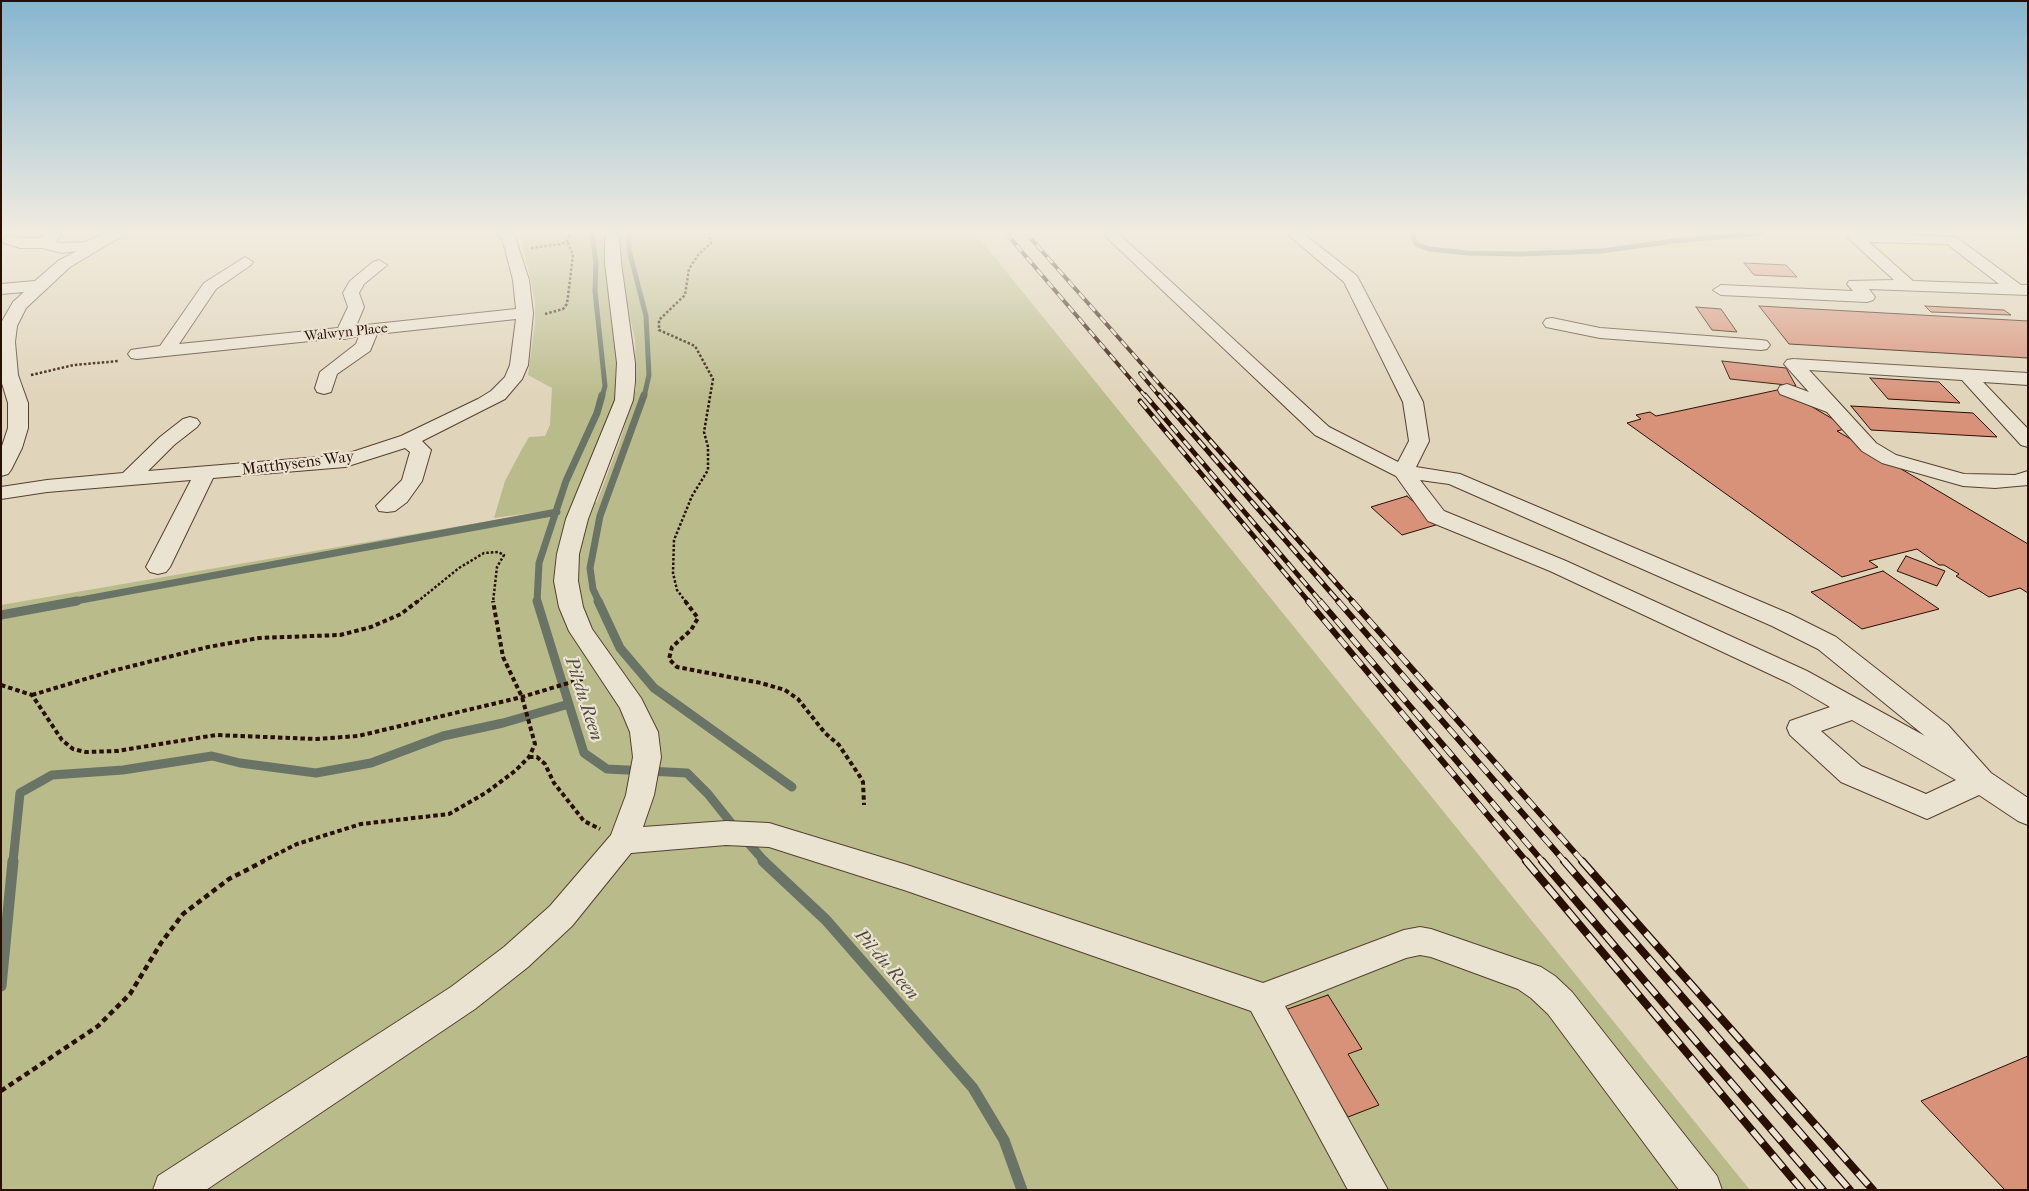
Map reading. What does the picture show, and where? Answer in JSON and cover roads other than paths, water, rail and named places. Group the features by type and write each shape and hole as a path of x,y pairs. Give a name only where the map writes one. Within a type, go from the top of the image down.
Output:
{"street":[{"path":"1,470 12,448 10,429 18,403 7,377 6,342 8,326 19,306 36,289"},
{"path":"166,351 210,289"},
{"path":"344,334 356,307 351,293 354,289"},
{"name":"Matthysens Way","path":"1,493 47,486 326,464 362,457 408,440 485,403 508,386 519,365 525,315 522,289"},
{"path":"172,1190 486,981 516,957 561,916 623,841 640,795 647,757 644,732 632,704 582,631 571,607 566,581 568,554 577,519 624,400 626,363 616,289"},
{"path":"1169,289 1322,431 1403,472 1453,478 1781,620 1828,643 1938,732 1981,781"},
{"path":"1356,289 1413,402 1419,441 1403,472"},
{"path":"1721,290 1867,297 1859,289"},
{"path":"1982,289 2022,290"},
{"path":"180,298 207,291"},
{"name":"Walwyn Place","path":"137,354 525,315"},
{"path":"1552,323 1600,333 1761,345"},
{"path":"324,388 329,372 361,350 368,340 370,330"},
{"path":"2028,379 1793,364 1868,447 1889,459 1911,467 1963,480 2018,481 2028,477"},
{"path":"1968,375 2028,441"},
{"path":"1787,390 1834,410"},
{"path":"128,479 167,441 190,422"},
{"path":"387,506 399,497 412,481 421,450 408,440"},
{"path":"1403,472 1436,516 1558,566 1798,677 1981,781 2028,813"},
{"path":"158,567 205,474"},
{"path":"1854,709 1800,728 1851,774 1927,807 1981,781"},
{"path":"623,841 726,833 769,835 907,878 1263,998 1395,948 1420,941 1529,978 1543,987 1560,1003 1704,1190"},
{"path":"1263,998 1369,1190"}],"waterway":[{"name":"Pil-du Reen","path":"595,289 605,386 602,397"},
{"path":"639,289 646,316 649,375 644,397"},
{"name":"Pil-du Reen","path":"556,512 566,481 597,413 602,395"},
{"path":"599,602 593,589 590,568 600,516 644,395"},
{"path":"70,602 556,512"},
{"name":"Pil-du Reen","path":"537,601 539,563 556,512"},
{"path":"1,615 77,601"},
{"name":"Pil-du Reen","path":"537,601 569,704"},
{"path":"598,601 620,648 654,688 792,787"},
{"path":"13,862 20,793 52,775 123,770 212,756 240,763 316,773 371,763 443,736 503,723 569,704"},
{"name":"Pil-du Reen","path":"569,704 584,753 607,769 687,773 708,794 736,829"},
{"name":"Pil-du Reen","path":"744,838 765,862"},
{"path":"1,986 13,861"},
{"name":"Pil-du Reen","path":"763,861 826,920 973,1088 1004,1140 1022,1190"}],"railway":[{"path":"1053,289 1146,397"},
{"path":"1075,289 1171,397"},
{"path":"1140,373 1160,397"},
{"path":"1145,395 1321,602"},
{"path":"1159,395 1339,602"},
{"path":"1170,395 1353,602"},
{"path":"1140,401 1309,602"},
{"path":"1308,601 1527,862"},
{"path":"1320,601 1543,862"},
{"path":"1338,601 1565,862"},
{"path":"1352,601 1583,862"},
{"path":"1526,861 1802,1190"},
{"path":"1542,861 1823,1190"},
{"path":"1564,861 1850,1190"},
{"path":"1582,861 1873,1190"}]}
